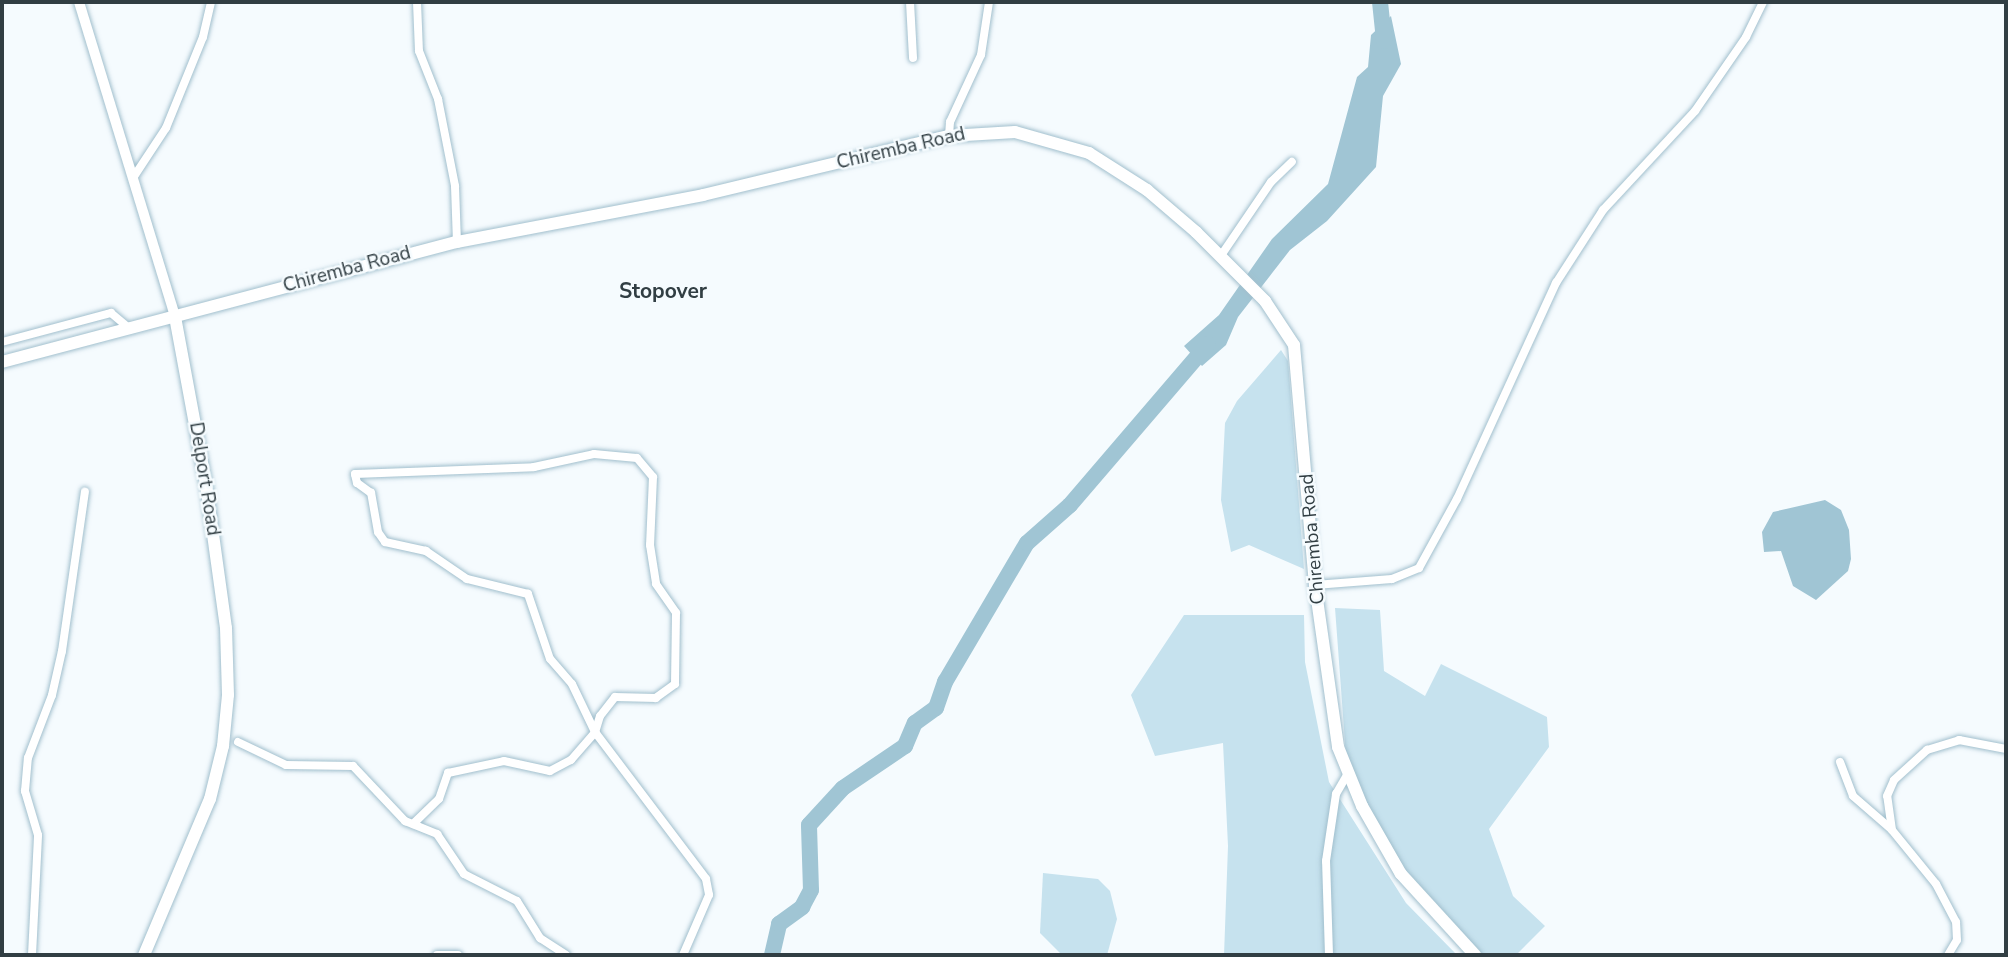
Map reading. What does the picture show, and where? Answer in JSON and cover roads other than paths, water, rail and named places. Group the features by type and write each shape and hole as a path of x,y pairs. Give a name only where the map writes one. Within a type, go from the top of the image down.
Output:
{"main road":[{"name":"Chiremba Road","path":"2,362 457,242 703,195 949,136 1015,132 1089,153 1147,190 1244,280 1283,324 1297,356 1315,585 1331,713 1347,775 1401,874 1475,955"},
{"name":"Delport Road","path":"144,955 211,799 223,746 228,695 226,628 206,484 174,316"}],"street":[{"name":"Delport Road","path":"79,2 174,316"},
{"path":"133,178 166,128 203,37 211,2"},
{"path":"417,2 419,51 438,99 456,186 457,242"},
{"path":"910,2 913,58"},
{"path":"949,136 950,122 981,55 989,2"},
{"path":"1315,585 1392,579 1419,568 1457,499 1556,283 1602,210 1695,111 1746,37 1763,2"},
{"path":"1220,257 1271,183 1293,162"},
{"path":"2,342 111,313 129,328"},
{"path":"413,824 439,799 448,773 504,761 550,771 571,760 595,732 600,716 615,697 656,698 675,684 676,613 656,584 650,545 653,477 637,458 594,454 534,467 355,474 357,482 371,493 378,533 385,542 426,551 467,579 528,594 550,659 572,684 595,732 706,879 709,895 683,955"},
{"path":"32,955 38,835 25,791 28,758 52,695 62,651 85,492"},
{"path":"1892,830 1888,796 1894,780 1927,750 1959,740 2006,749"},
{"path":"238,742 286,765 352,765 413,824 437,834 464,874 517,901 540,938 566,955"},
{"path":"1840,762 1853,796 1892,830 1936,884 1956,922 1957,940 1948,955"},
{"path":"1329,955 1326,861 1336,794 1347,775"},
{"path":"438,955 458,955"}],"waterway":[{"path":"1380,2 1384,41"},
{"path":"772,955 779,924 802,907 811,890 809,825 843,788 905,746 915,723 936,708 945,682 1027,543 1070,505 1208,344"}],"district":[{"name":"Stopover","path":"663,291"}]}
